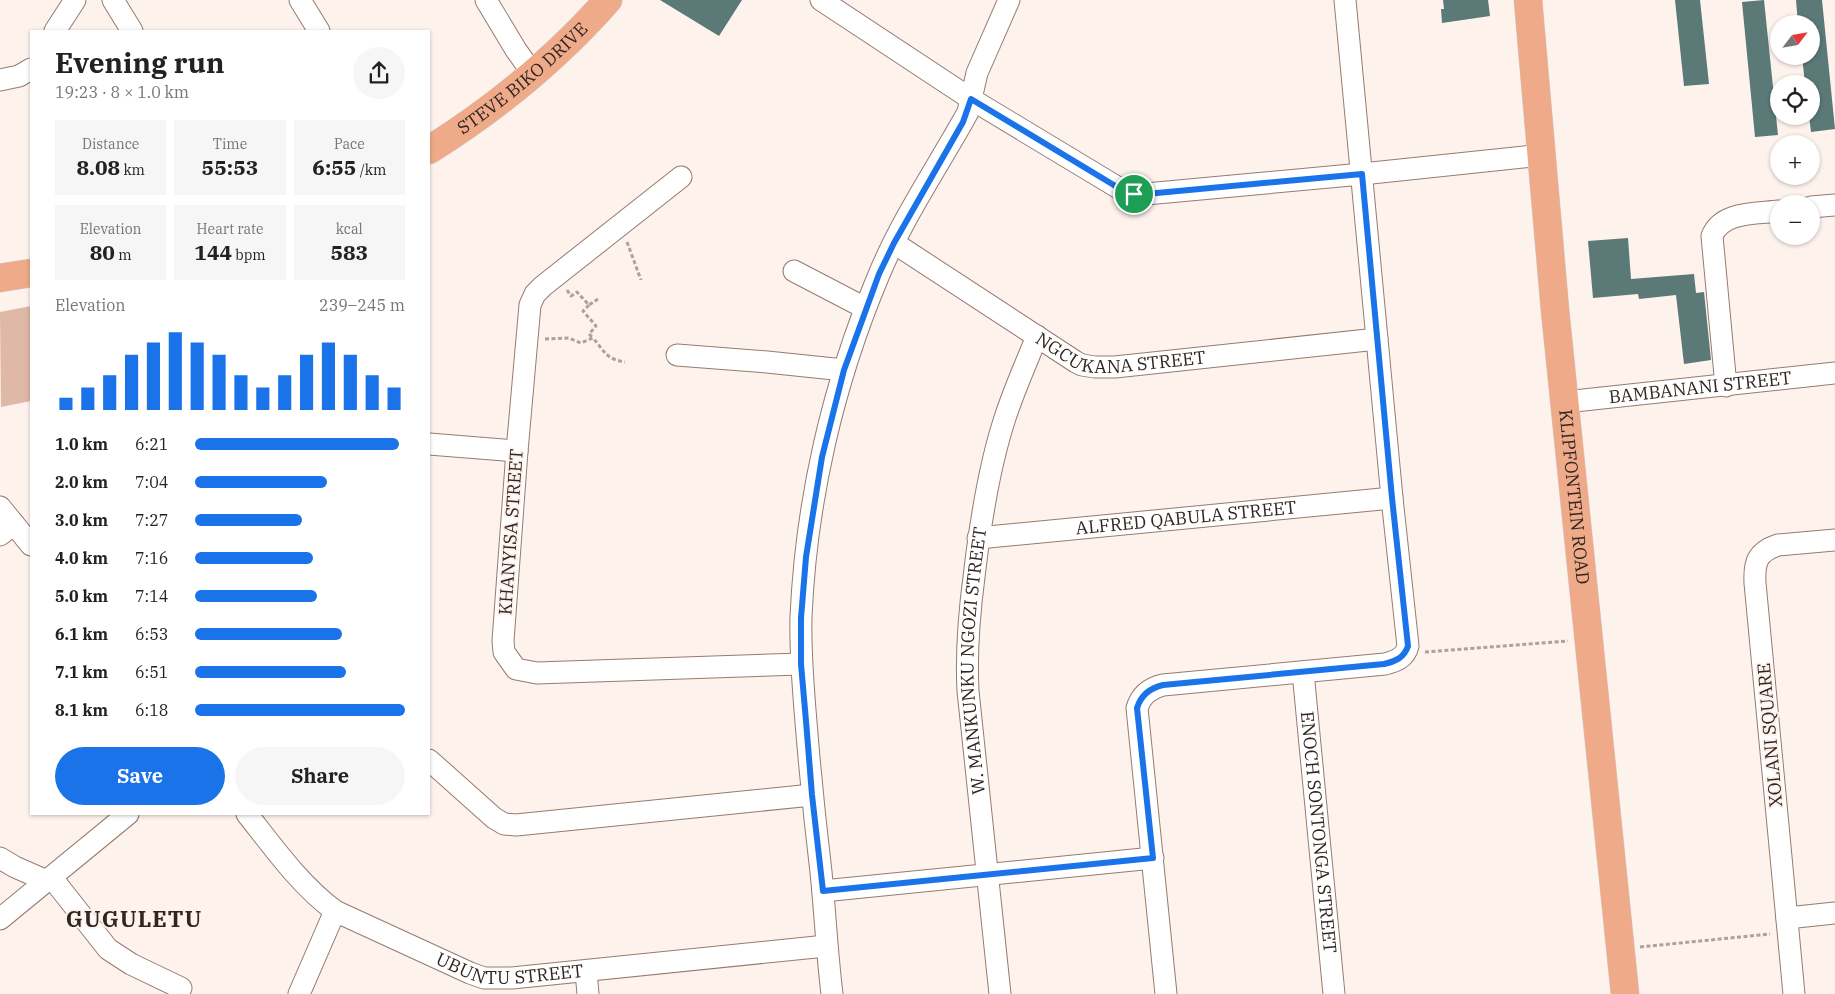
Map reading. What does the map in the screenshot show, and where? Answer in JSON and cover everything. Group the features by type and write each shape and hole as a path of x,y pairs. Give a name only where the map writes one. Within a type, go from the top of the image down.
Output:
{"main road":[{"name":"STEVE BIKO DRIVE","path":"430,149 469,125 533,74 558,52 608,0"},
{"name":"KLIPFONTEIN ROAD","path":"1528,0 1555,310 1625,994"},
{"path":"0,278 30,273"}],"street":[{"path":"57,30 74,0"},
{"path":"113,0 131,30"},
{"path":"300,0 318,30"},
{"path":"486,0 533,74"},
{"path":"832,994 801,664 801,618 808,543 822,457 844,370 865,308 894,243 963,122 977,73 1009,0"},
{"path":"1166,994 1137,708 1141,698 1152,688 1163,685 1384,664 1415,653 1408,646 1344,0"},
{"path":"830,3 971,99 1122,190 1134,194 1362,174 1542,155"},
{"path":"0,80 19,76 30,70"},
{"name":"KHANYISA STREET","path":"681,177 556,276 535,294 530,305 517,451 503,640 504,652 516,668 537,673 801,664"},
{"path":"1820,206 1835,204"},
{"path":"1726,386 1712,236 1715,228 1726,219 1770,212"},
{"name":"NGCUKANA STREET","path":"894,243 1082,365 1095,368 1377,340"},
{"path":"794,271 865,308"},
{"name":"W. MANKUNKU NGOZI STREET","path":"1000,994 966,662 968,623 978,538 990,477 1004,420 1037,336"},
{"path":"678,355 844,370"},
{"name":"BAMBANANI STREET","path":"1565,402 1835,373"},
{"path":"430,444 517,451"},
{"name":"ALFRED QABULA STREET","path":"978,538 1392,498"},
{"path":"0,507 7,529 30,545"},
{"name":"XOLANI SQUARE","path":"1794,994 1782,926 1755,566 1760,555 1778,545 1835,540"},
{"name":"ENOCH SONTONGA STREET","path":"1302,672 1334,994"},
{"path":"430,761 494,818 504,824 516,825 812,795"},
{"path":"0,919 127,815"},
{"name":"UBUNTU STREET","path":"248,815 319,900 335,911 484,978 512,978 826,946"},
{"path":"0,858 15,867 49,880 108,949 131,964 181,988"},
{"path":"823,891 1153,858"},
{"path":"298,994 335,911"},
{"path":"1782,926 1835,913"},
{"path":"586,971 588,994"}],"path":[{"path":"618,227 627,243 641,280"},
{"path":"556,276 571,296 577,292 589,305"},
{"path":"598,299 583,311 596,326 589,334 613,360 625,362"},
{"path":"527,338 569,338 581,343 593,338"},
{"path":"1415,653 1570,641"},
{"path":"1633,948 1782,926"}],"shaded area":[{"path":"30,306 30,401 1,407 0,312"}],"building":[{"path":"660,0 742,0 719,36"},
{"path":"1443,0 1488,0 1490,16 1442,23 1441,9 1444,9"},
{"path":"1675,0 1700,0 1709,84 1684,86"},
{"path":"1764,0 1772,75 1770,75 1770,125 1777,125 1778,135 1755,137 1742,2"},
{"path":"1796,0 1822,0 1835,129 1811,132 1810,125 1820,125 1820,75 1804,75 1803,65 1820,65 1820,15 1797,15"},
{"path":"1628,238 1631,279 1694,274 1696,293 1704,292 1711,360 1684,364 1676,295 1639,299 1638,294 1593,298 1588,241"}],"district":[{"name":"GUGULETU","path":"134,919"}],"route":[{"path":"971,99 1122,190 1134,194 1362,174 1392,498 1408,640 1405,654 1398,660 1384,664 1163,685 1152,688 1144,694 1137,708 1153,858 823,891 812,795 801,664 801,618 806,557 822,457 832,414 854,339 879,274 910,213 963,122 971,99"}]}
